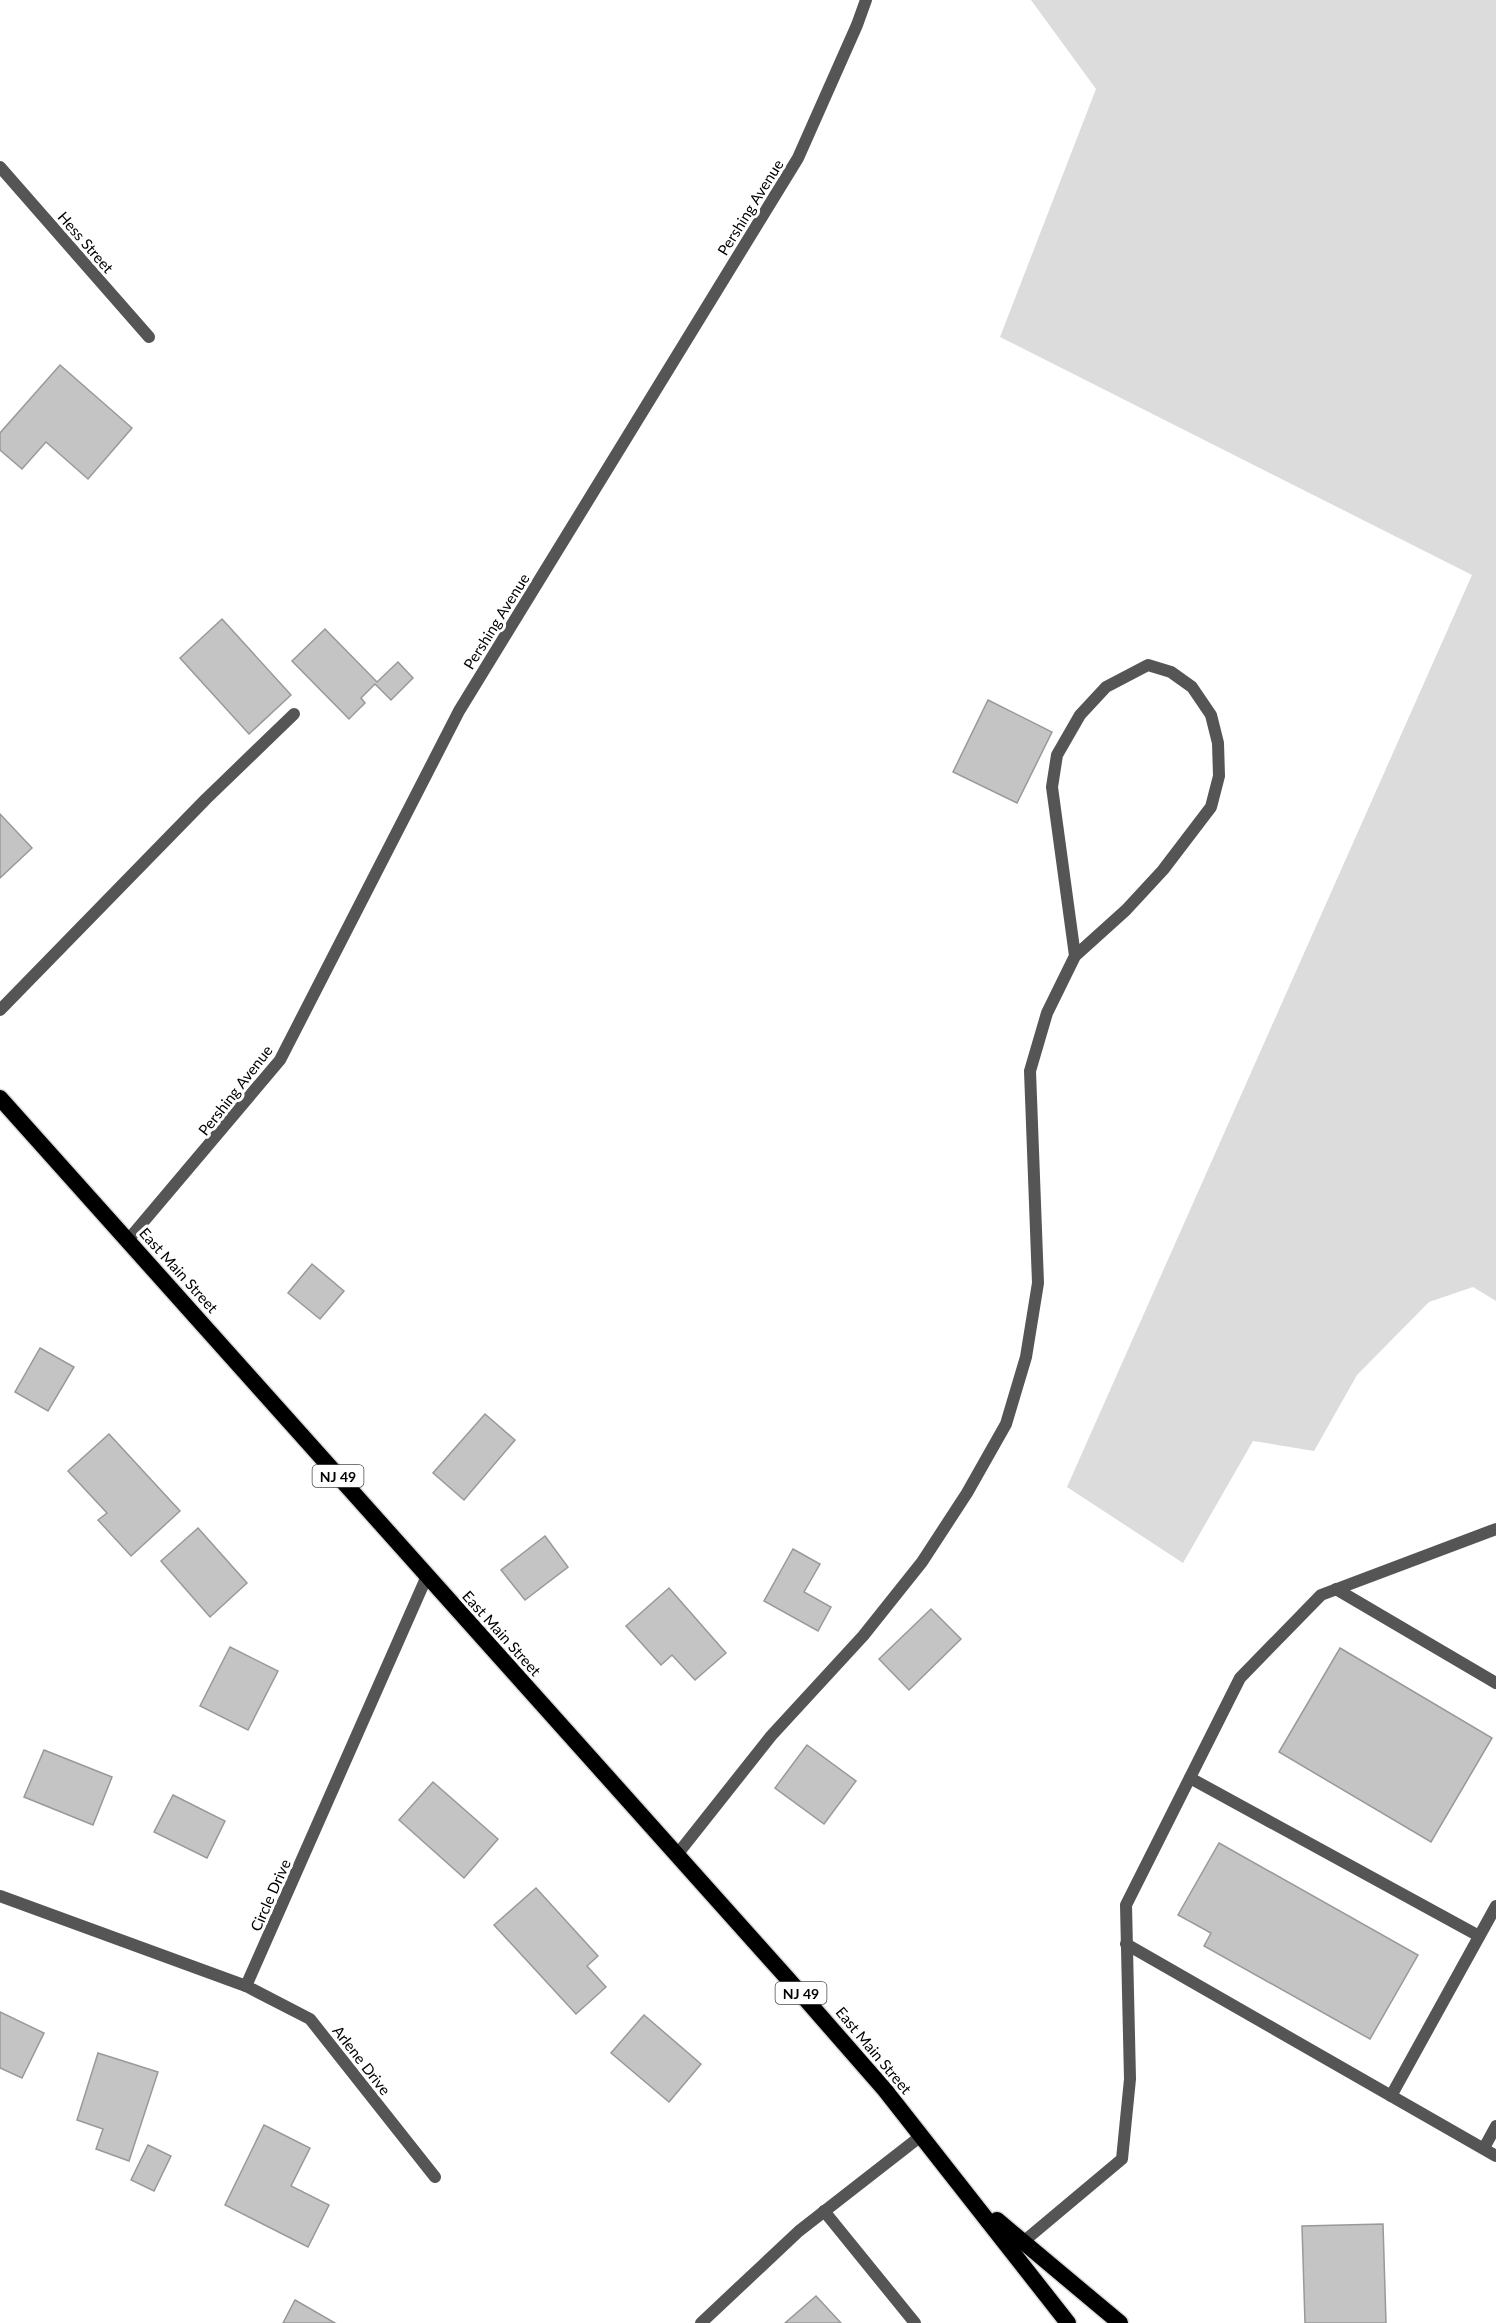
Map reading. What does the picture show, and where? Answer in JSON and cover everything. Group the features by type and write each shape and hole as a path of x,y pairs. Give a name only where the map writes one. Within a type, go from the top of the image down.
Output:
{"highway":[{"name":"East Main Street","path":"0,1098 676,1856 788,1978 921,2136 1068,2323"},
{"name":"East Main Street","path":"971,2199 1120,2323"}],"street":[{"name":"Pershing Avenue","path":"128,1240 280,1060 459,711 798,158 866,0"},
{"name":"Hess Street","path":"0,167 149,337"},
{"path":"676,1856 778,1728 849,1652 922,1562 967,1493 1006,1424 1026,1357 1038,1283 1030,1071 1047,1013 1075,956 1126,910 1163,870 1212,807 1219,776 1218,743 1211,716 1192,687 1171,672 1148,665 1106,687 1080,715 1057,755 1052,787 1075,956"},
{"path":"0,1010 206,799 294,714"},
{"path":"1023,2242 1122,2159 1130,2079 1126,1905 1240,1678 1321,1595 1496,1529"},
{"name":"Circle Drive","path":"246,1986 427,1576"},
{"path":"1336,1590 1496,1683"},
{"path":"1190,1778 1479,1936"},
{"path":"0,1896 246,1986"},
{"path":"1391,2096 1496,1906"},
{"path":"1126,1944 1496,2156"},
{"name":"Arlene Drive","path":"246,1986 310,2019 435,2177"},
{"path":"1484,2148 1496,2127"},
{"path":"701,2323 799,2231 921,2136"},
{"path":"824,2211 915,2323"}],"shaded area":[{"path":"1031,0 1496,0 1496,1301 1473,1287 1429,1302 1357,1375 1314,1451 1253,1441 1183,1563 1067,1487 1472,575 1000,337 1096,89"}],"building":[{"path":"60,365 132,428 88,479 46,442 22,469 0,450 0,433"},
{"path":"222,619 291,695 249,734 180,658"},
{"path":"325,629 377,682 398,662 413,678 391,700 375,684 361,698 365,703 349,719 292,661"},
{"path":"988,700 1052,732 1017,803 953,772"},
{"path":"0,814 32,848 0,878"},
{"path":"312,1264 344,1291 320,1319 288,1293"},
{"path":"40,1348 74,1367 48,1411 15,1392"},
{"path":"485,1414 515,1440 464,1500 433,1473"},
{"path":"109,1434 180,1511 131,1556 98,1520 107,1513 68,1471"},
{"path":"198,1528 247,1583 210,1617 161,1561"},
{"path":"545,1536 568,1567 525,1600 501,1570"},
{"path":"793,1549 820,1564 804,1592 831,1607 818,1631 764,1601"},
{"path":"669,1588 726,1653 695,1680 672,1655 661,1665 626,1626"},
{"path":"931,1609 961,1639 909,1690 879,1659"},
{"path":"230,1647 278,1671 248,1730 200,1706"},
{"path":"1340,1648 1492,1738 1431,1842 1279,1752"},
{"path":"807,1745 856,1781 824,1824 775,1788"},
{"path":"44,1750 112,1777 93,1825 24,1797"},
{"path":"433,1782 498,1839 464,1878 399,1820"},
{"path":"173,1795 225,1821 207,1858 154,1832"},
{"path":"1219,1843 1418,1955 1370,2039 1204,1946 1211,1933 1178,1915"},
{"path":"536,1888 598,1956 587,1966 606,1987 576,2014 494,1925"},
{"path":"0,2012 44,2033 22,2078 0,2068"},
{"path":"644,2015 701,2064 669,2102 611,2053"},
{"path":"98,2053 158,2072 129,2161 96,2149 103,2129 77,2120"},
{"path":"264,2125 310,2148 291,2186 329,2205 308,2247 225,2205"},
{"path":"148,2145 171,2156 154,2191 131,2180"},
{"path":"1383,2224 1386,2323 1305,2323 1302,2226"},
{"path":"816,2296 841,2323 785,2323"},
{"path":"295,2300 335,2323 283,2323"}]}
